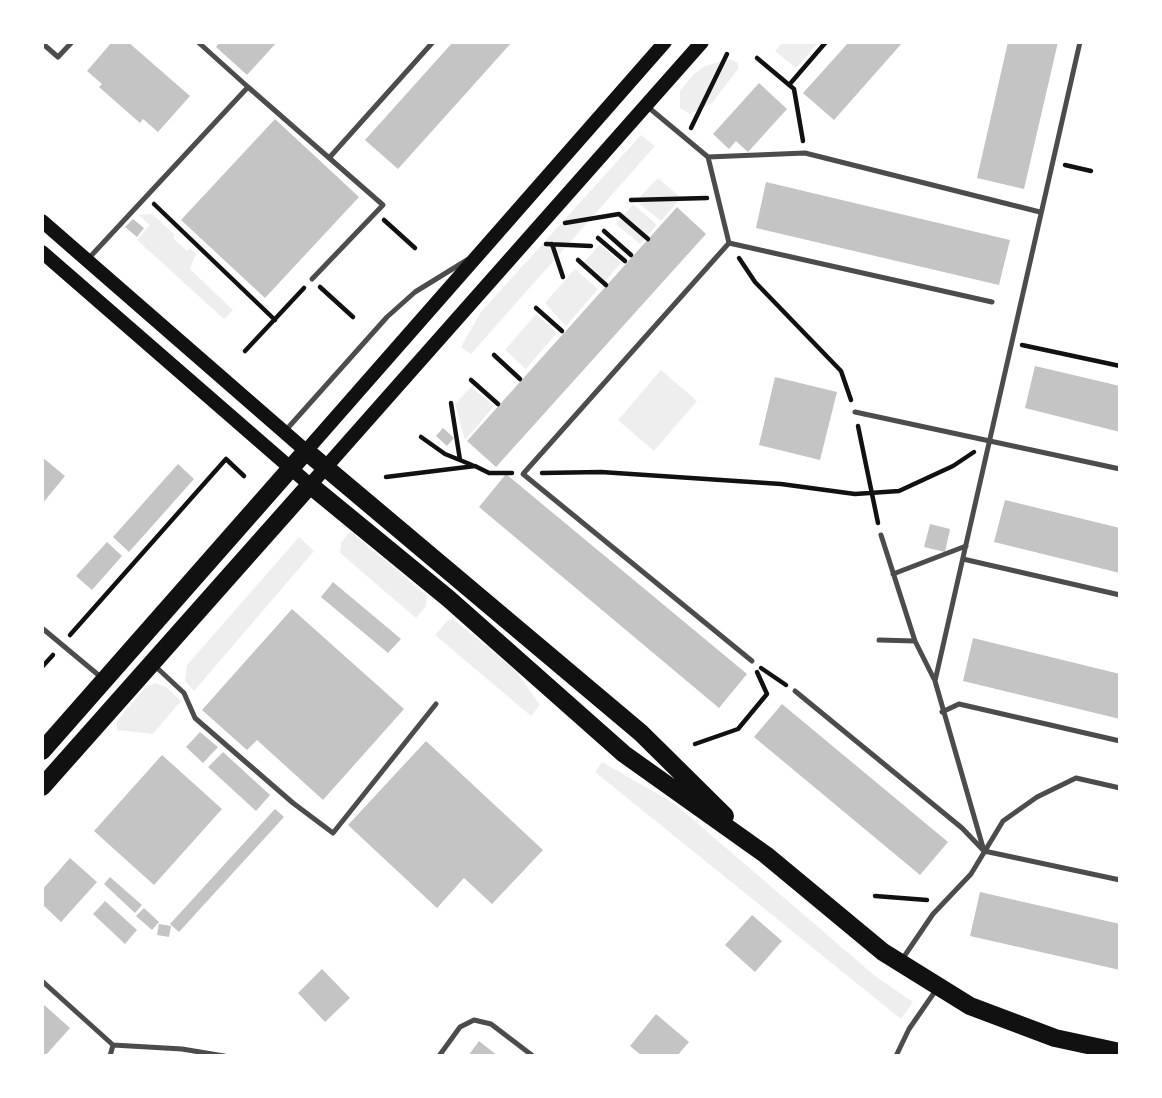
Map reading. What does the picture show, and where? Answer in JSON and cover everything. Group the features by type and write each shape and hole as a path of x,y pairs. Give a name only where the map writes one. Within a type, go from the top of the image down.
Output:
{"main road":[{"path":"42,751 665,42"},
{"path":"42,787 702,42"},
{"path":"42,222 306,451 640,733 766,855"},
{"path":"42,252 290,469 449,599 624,754 766,855 900,963 970,1006 1055,1038 1120,1052"}],"lane":[{"path":"42,43 58,57 72,42"},
{"path":"198,42 383,205 312,279"},
{"path":"329,158 433,42"},
{"path":"935,681 1080,42"},
{"path":"87,260 248,88"},
{"path":"646,105 708,157 729,243"},
{"path":"708,157 805,153 1041,212"},
{"path":"729,243 992,302"},
{"path":"729,243 523,474 752,661"},
{"path":"284,432 387,317 415,292 480,252"},
{"path":"855,412 1120,469"},
{"path":"881,535 915,641 935,681 984,851"},
{"path":"893,574 966,546"},
{"path":"963,559 1120,595"},
{"path":"42,628 104,680"},
{"path":"879,640 915,641"},
{"path":"153,664 184,693 195,718 293,803 333,833 436,704"},
{"path":"795,691 962,828 984,851 1120,880"},
{"path":"942,712 959,704 1120,741"},
{"path":"900,963 944,902 971,874 1003,821 1037,797 1076,778 1120,788"},
{"path":"42,981 113,1045 182,1049 224,1056"},
{"path":"896,1056 909,1029 938,988"},
{"path":"439,1056 460,1027 474,1020 491,1024 533,1056"},
{"path":"110,1056 113,1045"}],"path":[{"path":"789,85 826,42"},
{"path":"686,138 727,54"},
{"path":"757,58 794,89 805,153"},
{"path":"1052,162 1091,171"},
{"path":"146,196 275,320"},
{"path":"631,200 718,198"},
{"path":"375,212 415,248"},
{"path":"537,228 619,214 648,239"},
{"path":"598,237 626,262 632,256 604,231"},
{"path":"524,243 591,246"},
{"path":"729,243 755,282 841,371 855,412 881,535"},
{"path":"552,244 563,277"},
{"path":"578,260 606,285"},
{"path":"245,351 312,279 353,317"},
{"path":"536,308 562,331"},
{"path":"1012,342 1120,366"},
{"path":"494,355 520,379"},
{"path":"471,380 498,404"},
{"path":"451,403 461,461"},
{"path":"421,437 445,454 489,473 601,472 871,493 899,491 953,466 989,442"},
{"path":"42,667 226,459 244,476"},
{"path":"386,477 475,466"},
{"path":"752,661 795,691"},
{"path":"695,744 738,729 767,694 752,661"},
{"path":"875,896 944,902"}],"shaded area":[{"path":"783,42 819,42 796,68 775,51"},
{"path":"730,59 738,63 738,69 712,103 690,114 680,108 680,91 694,74 705,66"},
{"path":"641,135 655,146 471,354 461,347 481,312"},
{"path":"658,178 681,198 661,221 636,201"},
{"path":"633,204 657,225 640,244 616,224"},
{"path":"152,214 175,235 173,238 187,251 190,248 196,254 190,269 233,310 224,319 137,240 150,225 139,215"},
{"path":"600,244 621,263 605,281 584,262"},
{"path":"575,269 598,289 566,326 545,303"},
{"path":"536,314 557,333 526,369 505,350"},
{"path":"661,370 697,401 654,451 618,420"},
{"path":"471,387 494,406 465,440 455,404"},
{"path":"350,531 427,596 426,606 416,618 340,553 341,543"},
{"path":"299,537 314,551 194,691 185,681 187,665"},
{"path":"453,619 516,671 540,705 531,716 435,635 447,621"},
{"path":"155,683 166,687 181,701 153,734 117,730 117,721 145,688"},
{"path":"602,762 675,804 875,976 913,1002 901,1019 595,772"}],"building":[{"path":"112,42 128,42 190,96 158,132 143,119 140,123 99,87 102,84 87,71"},
{"path":"220,42 277,42 247,75 216,47"},
{"path":"453,42 512,42 398,169 365,140"},
{"path":"849,42 903,42 834,120 803,93"},
{"path":"1008,42 1058,42 1024,189 977,178"},
{"path":"759,83 787,109 748,152 736,141 729,149 713,134"},
{"path":"275,119 359,197 265,298 181,220"},
{"path":"766,182 1010,240 999,285 756,228"},
{"path":"677,207 706,234 496,467 467,441"},
{"path":"133,219 144,228 137,237 125,227"},
{"path":"1035,366 1120,386 1120,432 1025,408"},
{"path":"775,377 837,392 820,460 759,445"},
{"path":"443,428 454,438 447,446 436,436"},
{"path":"42,457 65,476 42,504"},
{"path":"178,464 194,479 129,552 113,537"},
{"path":"506,474 747,674 719,708 479,507"},
{"path":"1005,500 1120,528 1120,573 994,542"},
{"path":"930,524 950,529 945,552 924,547"},
{"path":"107,542 122,556 92,590 76,576"},
{"path":"333,582 401,639 388,653 321,597"},
{"path":"292,609 404,709 323,800 257,740 247,750 202,710"},
{"path":"973,638 1120,674 1120,719 963,681"},
{"path":"782,704 948,842 920,875 754,737"},
{"path":"200,732 218,747 203,763 186,747"},
{"path":"426,741 543,850 492,904 464,878 437,908 348,825"},
{"path":"223,752 270,795 256,811 208,767"},
{"path":"162,755 222,809 154,885 94,831"},
{"path":"275,809 284,817 179,932 170,924"},
{"path":"70,858 97,882 61,922 42,904 42,890"},
{"path":"110,877 142,905 135,913 104,884"},
{"path":"980,892 1120,924 1120,970 970,936"},
{"path":"105,901 137,930 125,944 93,914"},
{"path":"144,908 159,922 152,930 136,916"},
{"path":"752,915 782,941 755,972 725,945"},
{"path":"159,924 171,926 169,937 157,935"},
{"path":"322,969 350,998 325,1022 298,993"},
{"path":"42,1003 70,1028 45,1056 42,1056"},
{"path":"656,1014 689,1042 677,1056 642,1056 630,1046"},
{"path":"479,1041 498,1056 468,1056"}]}
